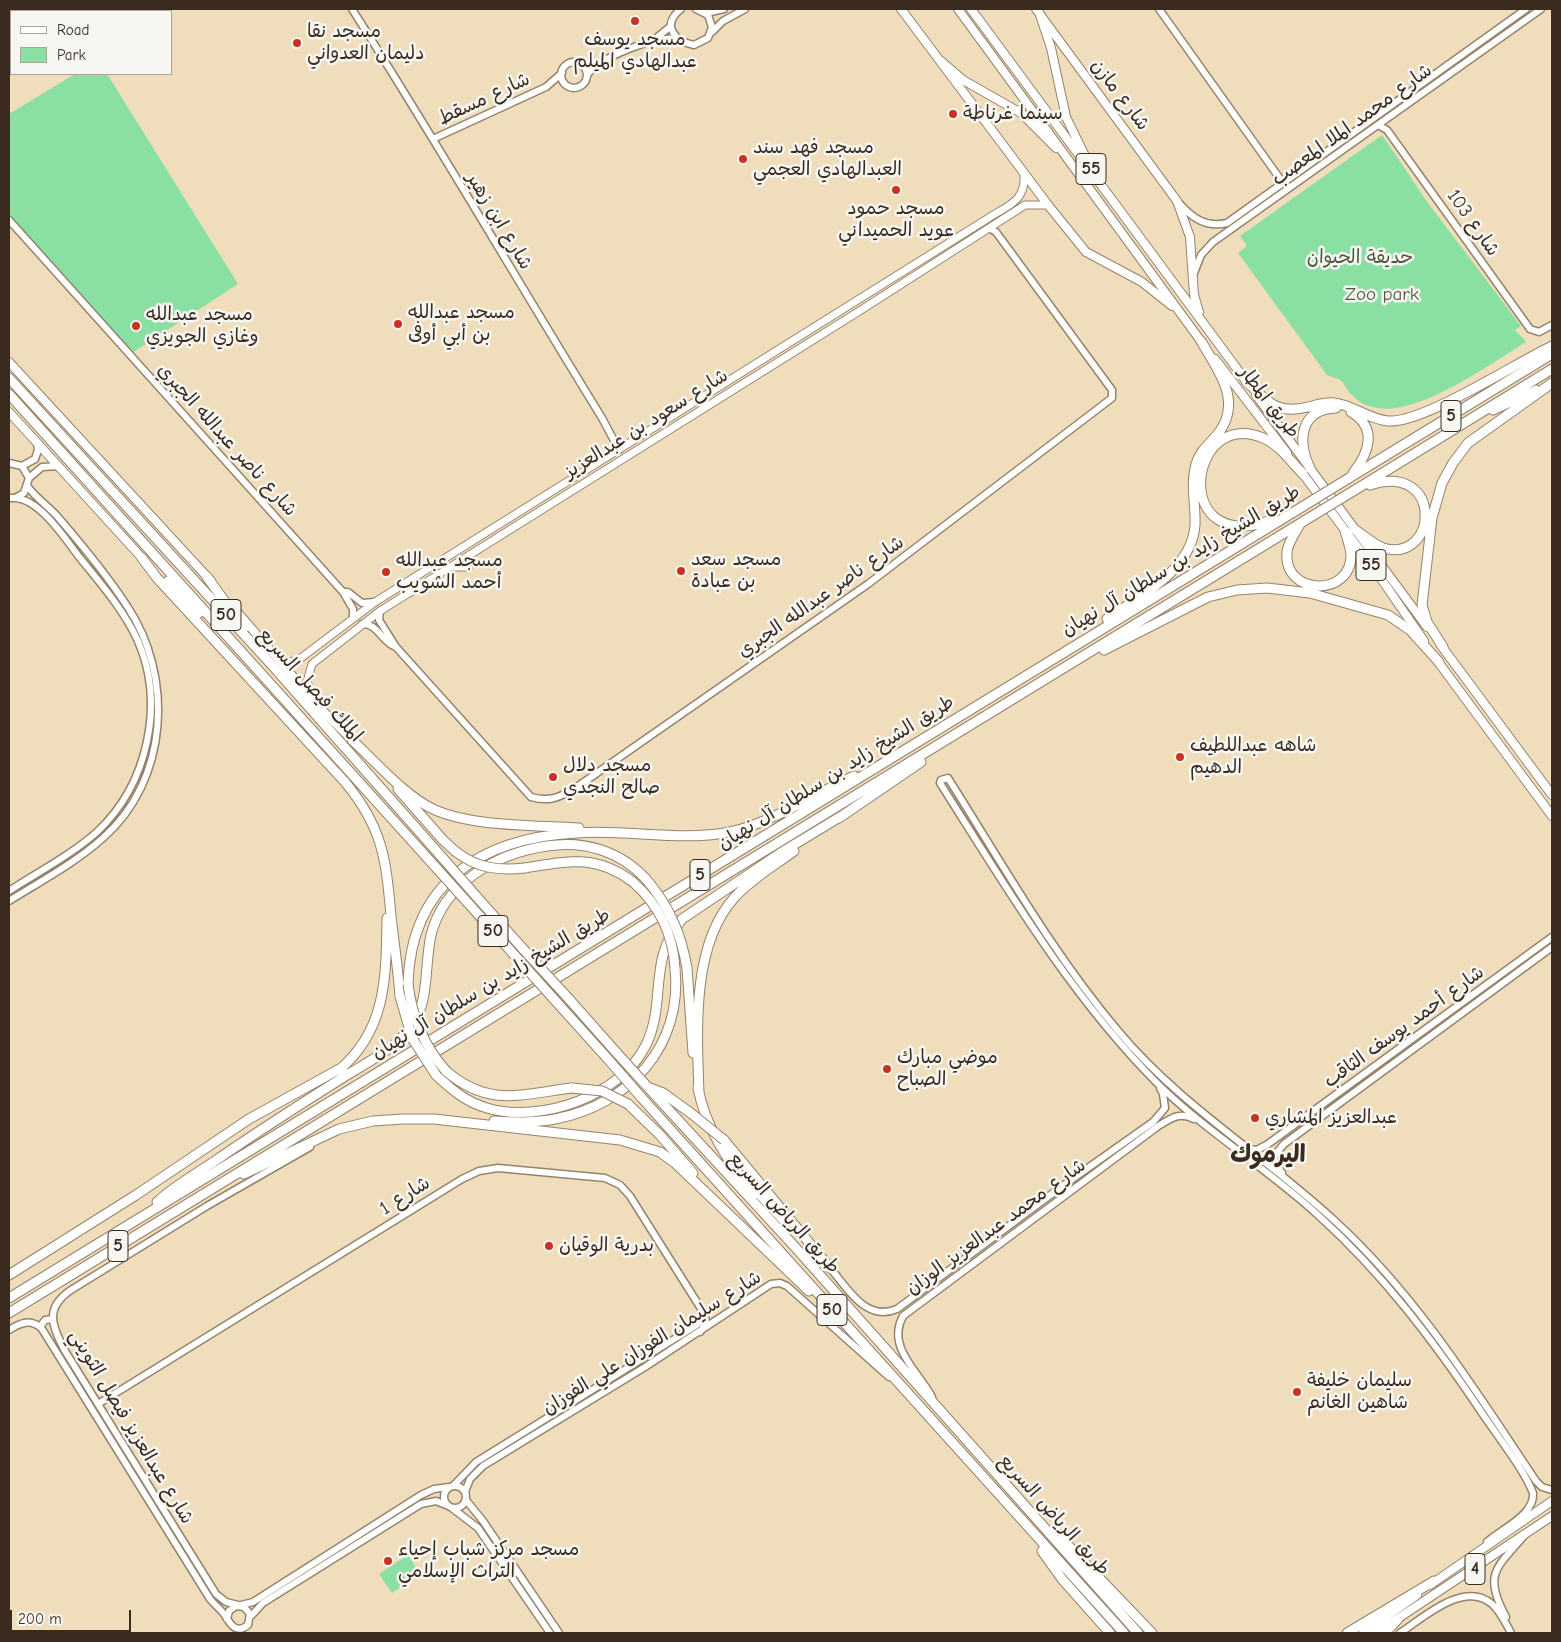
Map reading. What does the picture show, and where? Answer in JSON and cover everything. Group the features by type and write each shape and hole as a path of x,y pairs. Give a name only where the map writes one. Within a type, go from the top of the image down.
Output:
{"highway":[{"path":"1042,666 1163,579 1185,555 1195,526 1194,479 1196,465 1202,450 1223,426 1229,406 1224,380 1201,341"},
{"path":"1246,381 1265,400 1278,408 1296,410 1322,403 1337,403 1375,418 1399,421 1437,407 1552,346"},
{"name":"طريق الشيخ زايد بن سلطان آل نهيان","path":"9,1298 1552,354"},
{"name":"طريق الشيخ زايد بن سلطان آل نهيان","path":"9,1313 1552,369"},
{"name":"الملك فيصل السريع","path":"9,378 274,661 524,950"},
{"path":"1466,422 1507,405 1552,382"},
{"path":"1443,647 1426,622 1422,605 1432,518 1442,483 1453,462 1468,443 1552,382"},
{"name":"الملك فيصل السريع","path":"9,394 518,960"},
{"path":"1306,471 1302,439 1306,425 1319,412 1327,408 1342,408 1358,416 1367,431 1368,440 1368,450 1364,459 1349,478"},
{"path":"1296,510 1249,527 1236,527 1224,522 1208,509 1202,497 1200,491 1201,468 1208,455 1221,442 1236,436 1246,435 1263,438 1276,446 1306,471"},
{"path":"1350,530 1381,547 1402,548 1420,536 1427,514 1420,495 1405,483 1386,480 1355,490"},
{"path":"1302,522 1288,547 1288,563 1296,578 1313,587 1334,584 1348,569 1351,554 1350,530"},
{"path":"142,558 242,653"},
{"path":"142,558 163,585 357,797 378,835 388,875 400,996 412,1038 436,1075 458,1096 472,1103 495,1110 514,1112 547,1110 571,1104 612,1083 638,1059 646,1045 655,1018 658,972 663,950 673,930 682,919 782,852 912,770 953,737"},
{"path":"207,577 274,661"},
{"path":"1048,678 1208,597 1256,588 1298,590 1388,615 1410,630 1438,662"},
{"path":"353,741 412,794 434,809 451,815 468,819 686,837"},
{"path":"227,1180 254,1170 339,1128 382,1120 434,1119 513,1122 555,1119 575,1114 617,1093 636,1080 646,1069 663,1041 673,1014 677,982 673,947 664,921 649,897 634,882 615,869 590,862 574,861 507,870 492,869 472,863 455,851 353,741"},
{"path":"726,1210 654,1129 628,1104 602,1091 572,1088 527,1095 497,1097 470,1088 446,1071 423,1038 413,1012 408,984 413,940 427,908 449,879 477,860 510,844 531,838 576,832 686,837 732,832 754,824 892,758"},
{"path":"699,1093 698,1060 701,978 703,962 714,927 735,897 751,882 843,815"},
{"path":"147,1213 169,1192 287,1112 393,1046 412,1025 424,1000 431,936 436,920 449,897 473,874 509,855 525,849 568,843 614,854 629,863 659,894 672,917 684,948 687,968 694,1068 699,1093 714,1137 767,1214 794,1247"},
{"path":"287,1112 343,1067 364,1042 380,1010 385,965 388,875"},
{"name":"طريق الرياض السريع","path":"524,950 794,1247 1138,1633"},
{"name":"طريق الرياض السريع","path":"518,960 901,1388 1124,1633"},
{"path":"9,1275 128,1200 243,1123 343,1067"},
{"path":"645,1085 663,1093 724,1140 831,1268"},
{"path":"434,1119 620,1140 660,1152 726,1210 847,1327"},
{"path":"729,1161 822,1261 831,1268"},
{"path":"1018,1498 1070,1546 1152,1633"},
{"path":"1022,1522 1062,1579 1110,1633"},
{"path":"1347,1633 1434,1581"},
{"path":"1385,1633 1398,1619"}],"main road":[{"path":"902,9 1024,174 1086,252 1157,292 1184,318"},
{"name":"طريق المطار","path":"958,9 1091,188 1201,341 1306,471 1350,530 1443,647 1552,795"},
{"name":"طريق المطار","path":"971,9 1209,329 1306,471"},
{"path":"1037,10 1051,48 1066,117 1091,169"},
{"name":"شارع مازن","path":"1037,10 1177,200 1190,237 1194,295 1200,313 1209,329"},
{"path":"941,61 955,75 1027,118 1091,188"},
{"path":"1024,174 1024,190 1020,196 1024,200 1025,205 1048,205"},
{"name":"شارع سعود بن عبدالعزيز","path":"274,661 297,661 375,602 941,249 1020,196"},
{"name":"شارع سعود بن عبدالعزيز","path":"321,709 307,682 307,676 312,664 336,643 380,611 993,227 1025,205"},
{"path":"950,242 950,247 954,250"},
{"path":"941,249 945,251 946,256"},
{"path":"803,335 801,340 806,344"},
{"path":"793,341 798,344 798,349"},
{"path":"9,362 207,577"},
{"path":"9,412 142,558"},
{"path":"505,520 506,526 510,529"},
{"path":"476,550 482,542 499,531 498,525"},
{"name":"طريق المطار","path":"1350,530 1438,662 1552,816"},
{"path":"448,568 469,566"},
{"path":"330,636 332,642 336,643"},
{"name":"الملك فيصل السريع","path":"274,661 353,741"},
{"name":"4","path":"1363,1633 1434,1581 1552,1501"},
{"name":"4","path":"1376,1633 1552,1516"}],"street":[{"name":"شارع ابن زهير","path":"352,9 602,418 619,450"},
{"path":"696,9 706,13 724,9"},
{"path":"587,74 598,64 647,43 664,38 698,44 705,41 723,21 745,9"},
{"path":"1158,9 1283,183"},
{"name":"شارع محمد الملا المعصب","path":"1227,223 1526,9"},
{"name":"شارع محمد الملا المعصب","path":"1192,276 1199,260 1208,247 1228,231 1541,9"},
{"path":"647,43 671,26 678,10"},
{"path":"706,13 711,21 711,33"},
{"path":"671,26 678,39"},
{"path":"1464,53 1465,58 1471,58"},
{"path":"581,64 587,74 586,82 580,86 568,86 563,81 562,73 570,63 598,64"},
{"name":"شارع مسقط","path":"433,139 546,87 562,73"},
{"name":"شارع مسقط","path":"546,87 568,86"},
{"path":"1387,119 1388,130"},
{"name":"شارع 103","path":"1378,125 1388,130 1530,330 1534,332 1552,325"},
{"path":"1332,147 1331,153 1336,156"},
{"path":"1322,154 1326,158 1326,163"},
{"path":"1177,200 1189,214 1204,223 1227,223 1225,228 1228,231"},
{"name":"شارع ناصر عبدالله الجبري","path":"9,220 343,592 353,608 353,617"},
{"name":"شارع ناصر عبدالله الجبري","path":"380,611 379,620 396,647 531,797 549,800 557,799 574,789 868,584 1112,398 1112,390 993,227"},
{"path":"10,462 22,466 31,463 36,456 36,442"},
{"path":"22,466 30,478"},
{"path":"12,498 24,493 30,478 42,467 59,466"},
{"path":"9,900 81,856 104,838 120,820 135,797 147,771 156,740 159,710 153,662 145,638 133,615 61,522 28,487"},
{"path":"9,891 86,841 116,811 131,786 142,760 149,734 151,707 149,681 143,656 121,612 47,518 30,502 12,498"},
{"name":"شارع ناصر عبدالله الجبري","path":"343,592 347,592 362,603 375,602"},
{"name":"شارع ناصر عبدالله الجبري","path":"362,624 372,626 391,645 396,647"},
{"path":"1107,1018 1061,958 948,778 940,783 1062,973 1088,1006 1157,1083 1200,1123 1268,1174 1343,1240 1386,1285 1436,1345 1533,1493 1533,1501 1526,1511 1480,1550"},
{"name":"شارع أحمد يوسف الثاقب","path":"1246,1148 1261,1149 1552,937"},
{"name":"شارع أحمد يوسف الثاقب","path":"1284,1144 1552,947"},
{"path":"1074,988 1083,996 1088,994"},
{"path":"1088,1006 1091,1003 1162,1076 1246,1148 1286,1178 1346,1231 1394,1279 1439,1338 1536,1481 1542,1487 1552,1490"},
{"path":"1441,1029 1442,1024 1452,1016 1451,1011"},
{"name":"شارع محمد عبدالعزيز الوزان","path":"940,1411 899,1347 897,1330 903,1316 908,1310 1078,1185 1155,1124 1164,1108 1164,1094 1157,1083"},
{"name":"شارع محمد عبدالعزيز الوزان","path":"831,1268 860,1302 873,1311 889,1312 904,1304 1090,1166 1155,1124 1182,1114 1200,1123"},
{"path":"1286,1178 1275,1163 1274,1156 1284,1144 1280,1140 1281,1138 1293,1126"},
{"name":"شارع عبدالعزيز فيصل الثويني","path":"240,1605 218,1597 98,1404 55,1332 53,1319 56,1304 71,1290 207,1206 339,1128"},
{"path":"1078,1185 1076,1178 1089,1169 1090,1166"},
{"name":"شارع 1","path":"98,1404 462,1178 491,1169 605,1178 616,1182 630,1196 702,1311 706,1319 696,1331"},
{"path":"1054,1202 1056,1197 1069,1188 1066,1183"},
{"path":"1324,1222 1330,1223 1341,1234 1346,1231"},
{"path":"1343,1240 1347,1238 1358,1248 1365,1250"},
{"name":"شارع سليمان الفوزان علي الفوزان","path":"465,1492 470,1478 479,1468 608,1390 762,1289 780,1283 796,1294 901,1388"},
{"path":"904,1304 908,1310"},
{"path":"40,1327 45,1320 53,1319"},
{"name":"شارع عبدالعزيز فيصل الثويني","path":"9,1330 25,1322 32,1322 40,1327 206,1594 228,1621 232,1633"},
{"path":"1418,1322 1436,1340 1439,1338"},
{"name":"شارع سليمان الفوزان علي الفوزان","path":"452,1486 476,1462 604,1382 696,1331"},
{"path":"1436,1345 1441,1344 1453,1358"},
{"path":"58,1355 66,1351"},
{"path":"604,1382 604,1387 608,1390"},
{"path":"593,1389 598,1390 599,1395"},
{"path":"142,1491 147,1490 149,1486"},
{"path":"452,1486 444,1494 449,1506 478,1528 550,1633"},
{"path":"250,1620 240,1629 234,1628 228,1621 229,1611 240,1605 253,1602 421,1496 434,1489 460,1486 465,1492 466,1500 483,1521 559,1633"},
{"path":"148,1501 150,1496 155,1497"},
{"path":"246,1633 250,1620 258,1607 421,1504 436,1501 449,1506 460,1507 466,1500"},
{"path":"1515,1633 1499,1602 1495,1577 1501,1560 1526,1534"},
{"path":"276,1586 280,1593"},
{"path":"1400,1633 1454,1600 1469,1596 1482,1598 1492,1604 1511,1633"},
{"path":"240,1605 248,1610 250,1620"}],"green space":[{"path":"73,75 108,75 238,284 132,353 9,220 9,114"},
{"name":"حديقة الحيوان","path":"1382,135 1428,203 1521,326 1515,330 1526,342 1473,375 1430,398 1390,409 1364,404 1349,392 1340,380 1327,375 1238,253 1247,246 1240,236"},
{"path":"408,1555 420,1574 392,1593 379,1574"}],"place":[{"name":"مسجد يوسف عبدالهادي الميلم","path":"635,21"},
{"name":"مسجد نقا دليمان العدواني","path":"297,43"},
{"name":"سينما غرناطة","path":"953,114"},
{"name":"مسجد فهد سند العبدالهادي العجمي","path":"743,159"},
{"name":"مسجد حمود عويد الحميداني","path":"896,190"},
{"name":"مسجد عبدالله بن أبي أوفى","path":"398,324"},
{"name":"مسجد عبدالله وغازي الجويزي","path":"136,326"},
{"name":"مسجد سعد بن عبادة","path":"681,571"},
{"name":"مسجد عبدالله أحمد الشويب","path":"386,572"},
{"name":"شاهه عبداللطيف الدهيم","path":"1180,757"},
{"name":"مسجد دلال صالح النجدي","path":"553,777"},
{"name":"موضي مبارك الصباح","path":"887,1069"},
{"name":"عبدالعزيز المشاري","path":"1255,1118"},
{"name":"بدرية الوقيان","path":"549,1246"},
{"name":"سليمان خليفة شاهين الغانم","path":"1297,1392"},
{"name":"مسجد مركز شباب إحياء التراث الإسلامي","path":"388,1561"}],"district":[{"name":"اليرموك","path":"1268,1155"}],"park label":[{"name":"Zoo park","path":"1382,295"}]}
